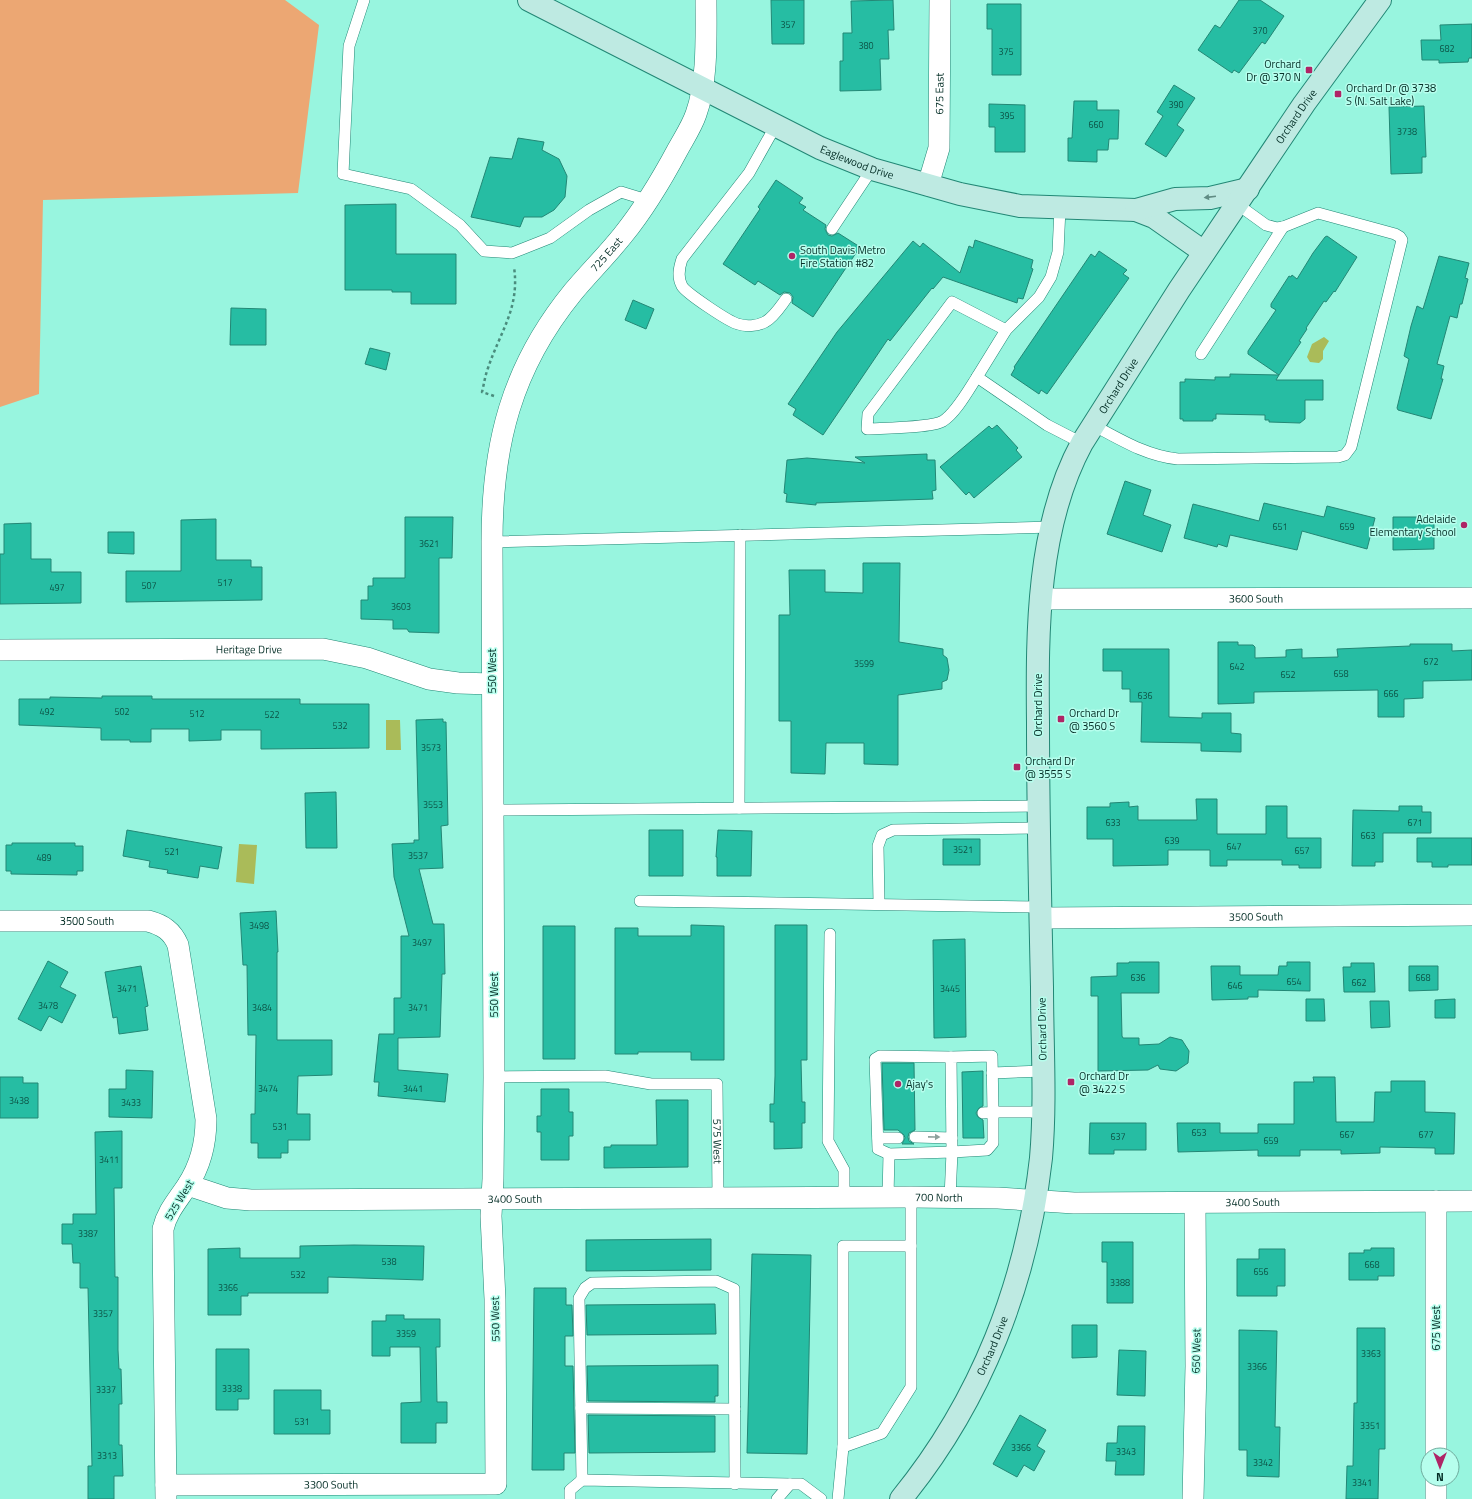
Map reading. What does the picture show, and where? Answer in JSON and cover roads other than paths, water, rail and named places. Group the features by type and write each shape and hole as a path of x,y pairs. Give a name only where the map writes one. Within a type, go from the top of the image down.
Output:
{"main road":[{"name":"Eaglewood Drive","path":"529,0 820,148 872,169 928,185 1020,206 1060,208 1097,207 1136,210 1154,217 1204,252"},
{"name":"Orchard Drive","path":"901,1499 918,1478 961,1414 982,1372 1013,1295 1022,1263 1041,1157 1043,1071 1038,828 1037,650 1041,599 1052,527 1063,484 1071,463 1087,434 1204,252 1243,197 1304,104 1380,0"},
{"path":"1136,210 1175,199 1243,197"}],"street":[{"name":"725 East","path":"492,506 498,452 511,401 526,367 550,324 573,292 624,235 667,170 696,114 702,88 706,37 706,0"},
{"name":"675 East","path":"928,185 940,148 940,0"},
{"name":"550 West","path":"492,506 494,1076 491,1216 495,1299 496,1484"},
{"name":"3600 South","path":"1041,599 1472,598"},
{"name":"Heritage Drive","path":"0,650 323,649 367,658 429,680 492,684"},
{"name":"3500 South","path":"1040,912 1472,915"},
{"name":"3500 South","path":"0,921 139,920 156,923 171,932"},
{"name":"525 West","path":"166,1492 163,1229 166,1216 188,1185 202,1154 206,1138 206,1118 182,960 178,945 171,932"},
{"name":"3400 South","path":"188,1185 227,1198 240,1200 844,1197"},
{"name":"700 North","path":"844,1197 1034,1200"},
{"name":"3400 South","path":"1034,1200 1074,1203 1472,1201"},
{"name":"675 West","path":"1436,1201 1436,1447"},
{"name":"650 West","path":"1193,1499 1196,1366 1195,1203"},
{"name":"3300 South","path":"166,1492 365,1492 496,1484"},
{"path":"1436,1487 1436,1499"}],"lane":[{"path":"364,0 349,46 343,174 411,189 460,225 484,251 512,253 550,238 589,210 621,192 647,200"},
{"path":"776,125 749,173 682,259 679,269 679,278 682,287 689,294 736,324 756,325 765,322 773,316 786,299"},
{"path":"832,229 872,169"},
{"path":"977,377 1047,425 1087,434 1164,458 1338,457 1345,455 1351,447 1402,240 1395,234 1318,213 1283,227 1266,225 1243,197"},
{"path":"1006,330 952,302 868,414 867,429 931,424 943,421 959,403 1006,330 1039,296 1051,277 1058,252 1060,208"},
{"path":"1201,354 1283,227"},
{"path":"492,542 1052,527"},
{"path":"739,808 740,535"},
{"path":"494,810 1038,806"},
{"path":"879,904 878,846 882,835 887,832 893,830 1038,828"},
{"path":"640,901 879,904 1040,912"},
{"path":"830,934 828,1142 844,1170 844,1197"},
{"path":"880,1056 951,1057 992,1056 992,1073 988,1095 988,1112 993,1143 987,1150 952,1152 889,1154 878,1149 875,1059 880,1056"},
{"path":"950,1198 952,1138 957,1113 957,1095 951,1057"},
{"path":"992,1073 1043,1071"},
{"name":"575 West","path":"494,1076 605,1076 651,1084 717,1084 718,1198"},
{"path":"988,1112 1043,1112"},
{"path":"915,1137 952,1138"},
{"path":"878,1138 898,1138"},
{"path":"888,1197 889,1154"},
{"path":"843,1447 882,1433 911,1387 911,1197"},
{"path":"838,1499 843,1447 843,1246 911,1246"},
{"path":"582,1480 579,1298 585,1288 592,1283 716,1281 734,1290 735,1484"},
{"path":"581,1408 735,1409"},
{"path":"570,1499 570,1490 582,1480 735,1484 801,1484 821,1499"},
{"path":"777,1499 790,1484"}],"place":[{"name":"Orchard Dr @ 370 N","path":"1309,70"},
{"name":"Orchard Dr @ 3738 S (N. Salt Lake)","path":"1338,94"},
{"name":"South Davis Metro Fire Station #82","path":"792,256"},
{"name":"Adelaide Elementary School","path":"1464,525"},
{"name":"Orchard Dr @ 3560 S","path":"1061,719"},
{"name":"Orchard Dr @ 3555 S","path":"1017,767"},
{"name":"Orchard Dr @ 3422 S","path":"1071,1082"},
{"name":"Ajay's","path":"898,1084"}]}
